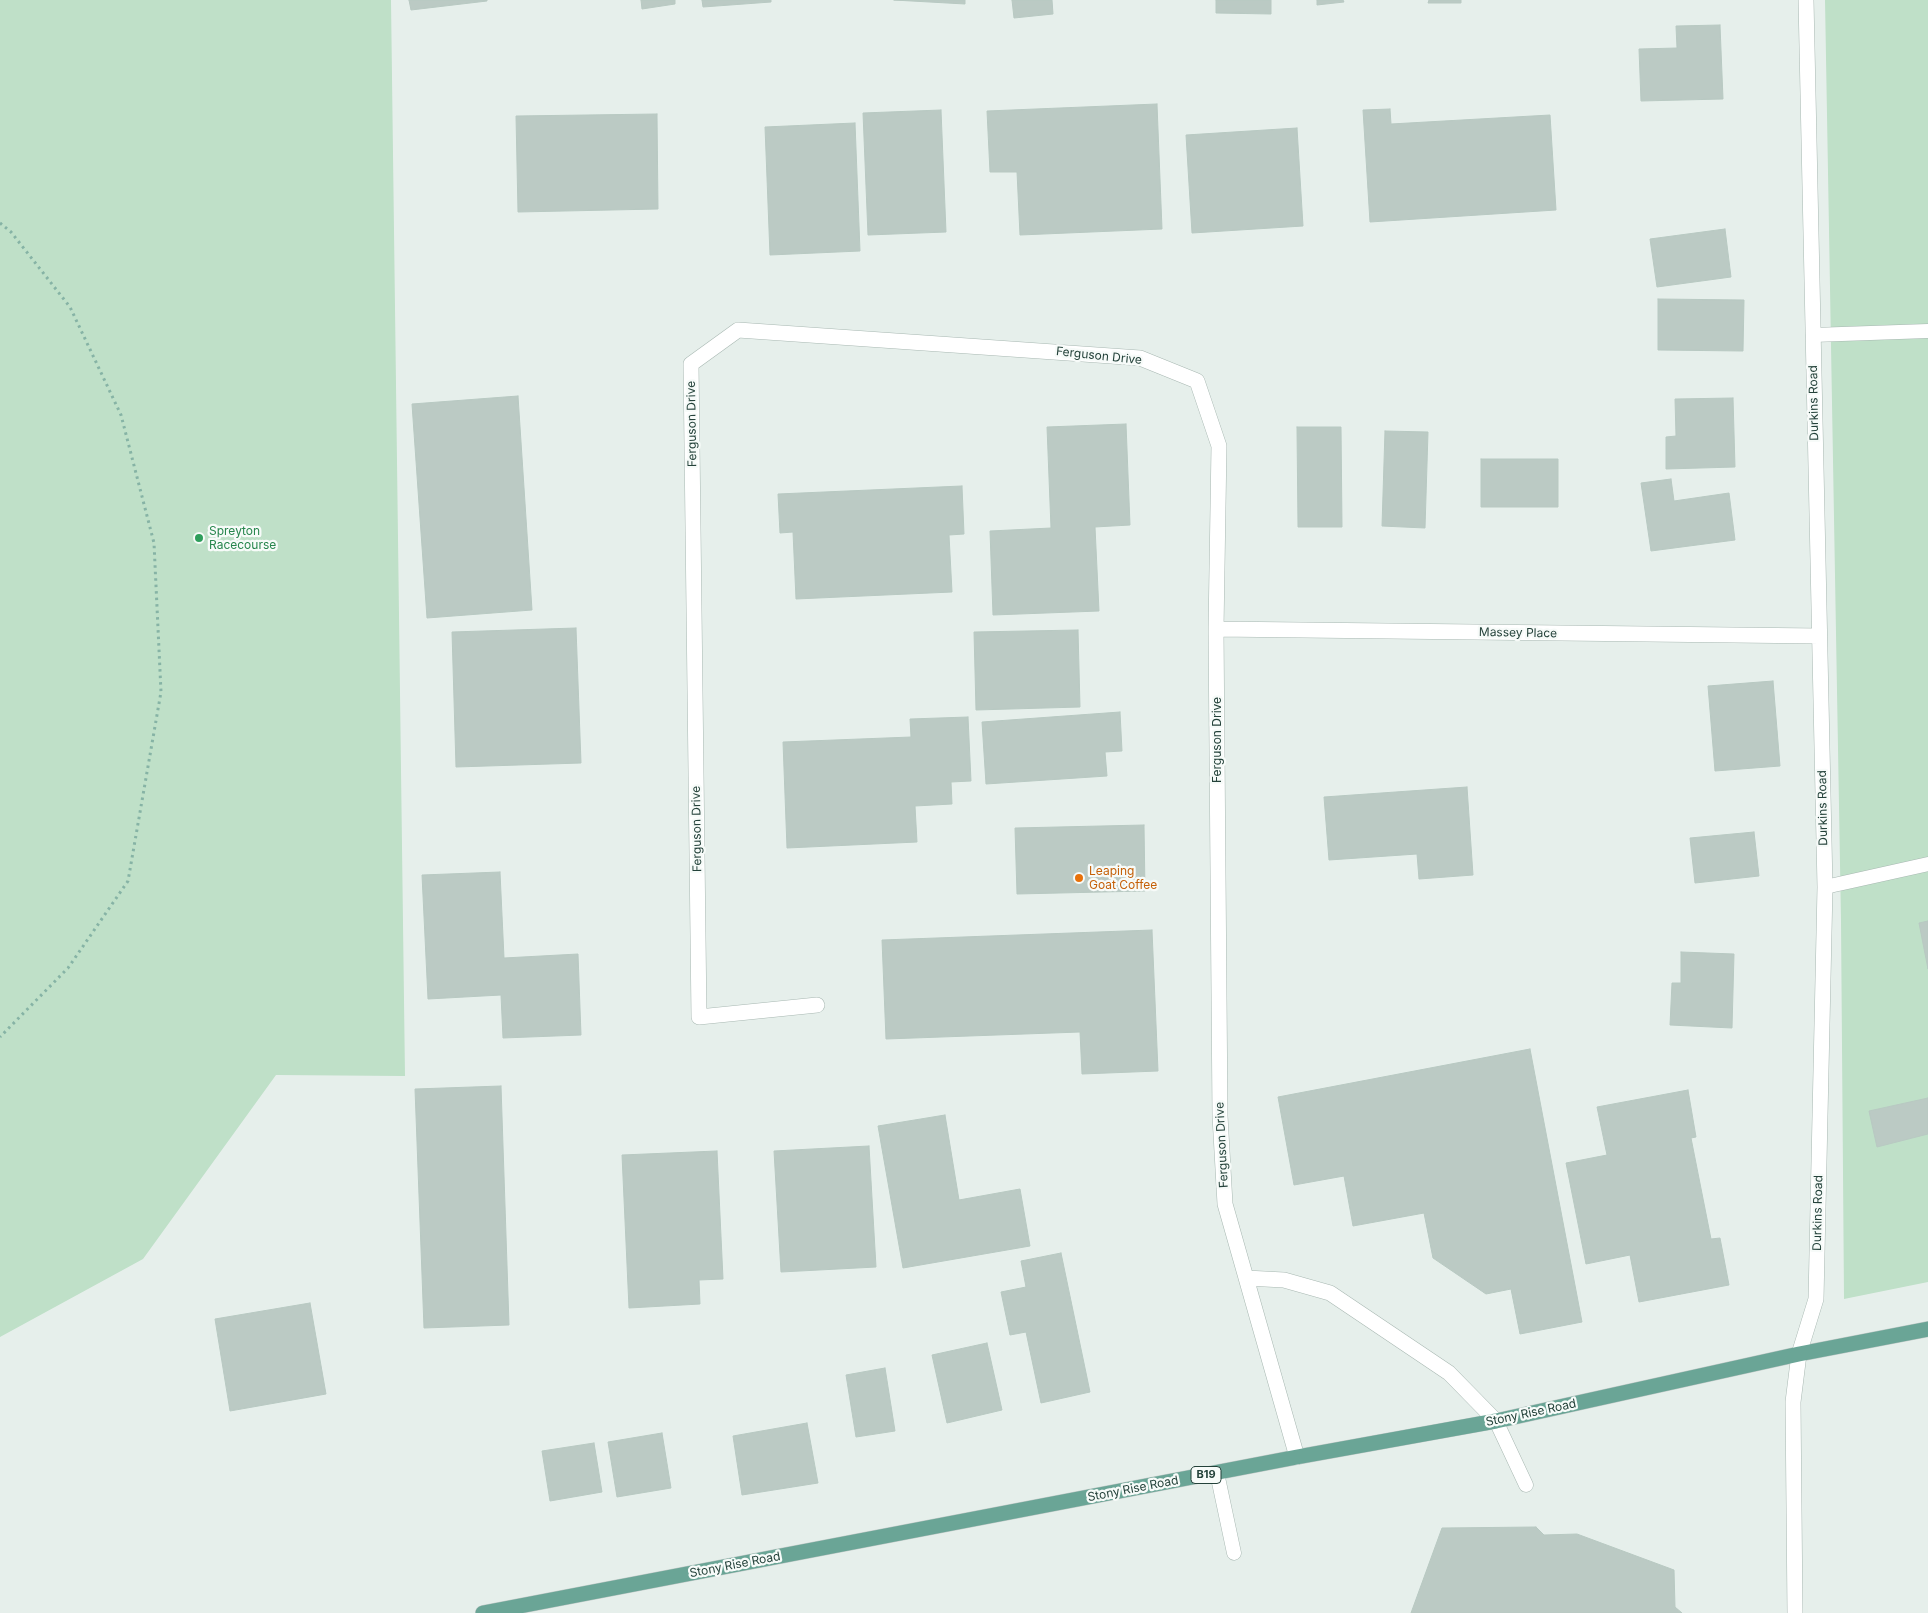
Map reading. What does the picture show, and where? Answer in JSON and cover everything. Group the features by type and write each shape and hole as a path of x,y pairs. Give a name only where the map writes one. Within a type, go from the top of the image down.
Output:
{"main road":[{"name":"Stony Rise Road","path":"483,1613 1217,1472 1496,1421 1799,1354 1928,1329"}],"street":[{"name":"Durkins Road","path":"1795,1613 1793,1402 1799,1354 1816,1299 1825,887 1806,0"},
{"name":"Ferguson Drive","path":"817,1005 699,1017 691,364 738,330 1140,358 1197,381 1218,446 1216,629 1220,1116 1226,1204 1297,1457"},
{"name":"Massey Place","path":"1216,629 1819,636"},
{"path":"1246,1278 1284,1280 1330,1293 1449,1373 1496,1421"}],"lane":[{"path":"1813,335 1928,331"},
{"path":"1825,887 1928,864"},
{"path":"1496,1421 1526,1485"},
{"path":"1217,1472 1234,1553"}],"path":[{"path":"0,223 11,232 70,307 121,415 154,543 161,692 128,881 68,968 0,1036"}],"green space":[{"name":"Spreyton Racecourse","path":"0,0 391,0 405,1076 276,1075 143,1259 0,1337"},
{"path":"1825,0 1928,0 1928,1282 1844,1299 1841,921"}],"building":[{"path":"409,0 487,0 487,1 411,10"},
{"path":"641,0 675,0 675,4 642,9"},
{"path":"702,0 771,0 771,2 703,7"},
{"path":"894,0 965,0 965,4"},
{"path":"1012,0 1052,0 1053,14 1014,18"},
{"path":"1216,0 1271,0 1271,14 1216,13"},
{"path":"1317,0 1343,0 1344,2 1317,5"},
{"path":"1429,0 1461,0 1461,3 1428,3"},
{"path":"1720,25 1723,99 1641,101 1639,49 1677,48 1676,26"},
{"path":"1157,104 1162,229 1020,235 1017,172 990,172 987,111"},
{"path":"1390,109 1391,124 1550,115 1556,210 1370,222 1363,110"},
{"path":"941,110 946,232 868,235 863,113"},
{"path":"657,114 658,209 518,212 516,116"},
{"path":"855,123 860,251 770,255 765,127"},
{"path":"1297,128 1303,226 1192,233 1186,135"},
{"path":"1725,229 1731,277 1657,287 1650,239"},
{"path":"1658,299 1744,300 1743,351 1658,350"},
{"path":"518,396 532,610 427,618 412,404"},
{"path":"1733,398 1735,467 1666,469 1666,437 1676,436 1675,399"},
{"path":"1126,424 1130,525 1095,527 1099,611 993,615 990,531 1051,528 1047,427"},
{"path":"1297,427 1341,427 1342,527 1298,527"},
{"path":"1385,431 1428,432 1425,528 1382,526"},
{"path":"1481,459 1558,459 1558,507 1481,507"},
{"path":"1671,479 1674,501 1729,493 1735,540 1651,551 1641,483"},
{"path":"962,486 964,534 949,535 952,592 796,599 793,532 780,533 778,494"},
{"path":"576,628 581,763 456,767 452,632"},
{"path":"1078,630 1080,707 976,710 974,632"},
{"path":"1773,681 1780,766 1715,771 1708,686"},
{"path":"1120,712 1122,751 1105,752 1107,776 986,784 982,722"},
{"path":"968,717 971,781 951,782 952,804 915,806 917,842 787,848 783,742 911,737 910,719"},
{"path":"1467,787 1473,875 1419,879 1417,854 1329,860 1324,797"},
{"path":"1144,825 1145,891 1017,894 1015,828"},
{"path":"1754,832 1759,876 1695,883 1690,838"},
{"path":"500,872 504,958 578,954 581,1035 503,1038 501,995 428,999 422,875"},
{"path":"1928,921 1928,969 1919,923"},
{"path":"1152,930 1158,1071 1082,1074 1080,1032 886,1039 882,940"},
{"path":"1681,952 1734,954 1732,1028 1670,1025 1672,983 1681,983"},
{"path":"1530,1049 1582,1322 1520,1334 1511,1289 1486,1294 1433,1258 1424,1213 1353,1226 1344,1176 1294,1185 1278,1097"},
{"path":"501,1086 509,1325 424,1328 415,1089"},
{"path":"1688,1090 1696,1137 1691,1138 1711,1239 1720,1238 1729,1285 1639,1302 1630,1255 1586,1264 1566,1163 1607,1155 1597,1107"},
{"path":"1928,1098 1928,1134 1877,1147 1869,1111"},
{"path":"945,1115 959,1200 1020,1189 1030,1246 903,1268 878,1126"},
{"path":"869,1146 876,1267 781,1272 774,1151"},
{"path":"717,1151 723,1279 699,1280 700,1304 629,1308 622,1155"},
{"path":"1061,1253 1090,1392 1041,1403 1026,1332 1010,1335 1001,1292 1026,1287 1021,1261"},
{"path":"310,1303 326,1394 230,1411 215,1319"},
{"path":"987,1343 1002,1410 947,1423 932,1355"},
{"path":"885,1368 895,1431 856,1437 846,1375"},
{"path":"807,1423 818,1483 742,1495 733,1436"},
{"path":"662,1433 671,1488 617,1497 608,1442"},
{"path":"594,1443 602,1492 550,1501 542,1451"},
{"path":"1536,1527 1544,1535 1577,1534 1674,1570 1675,1607 1682,1613 1411,1613 1442,1528"}],"place":[{"name":"Spreyton Racecourse","path":"199,538"},
{"name":"Leaping Goat Coffee","path":"1079,878"}]}
